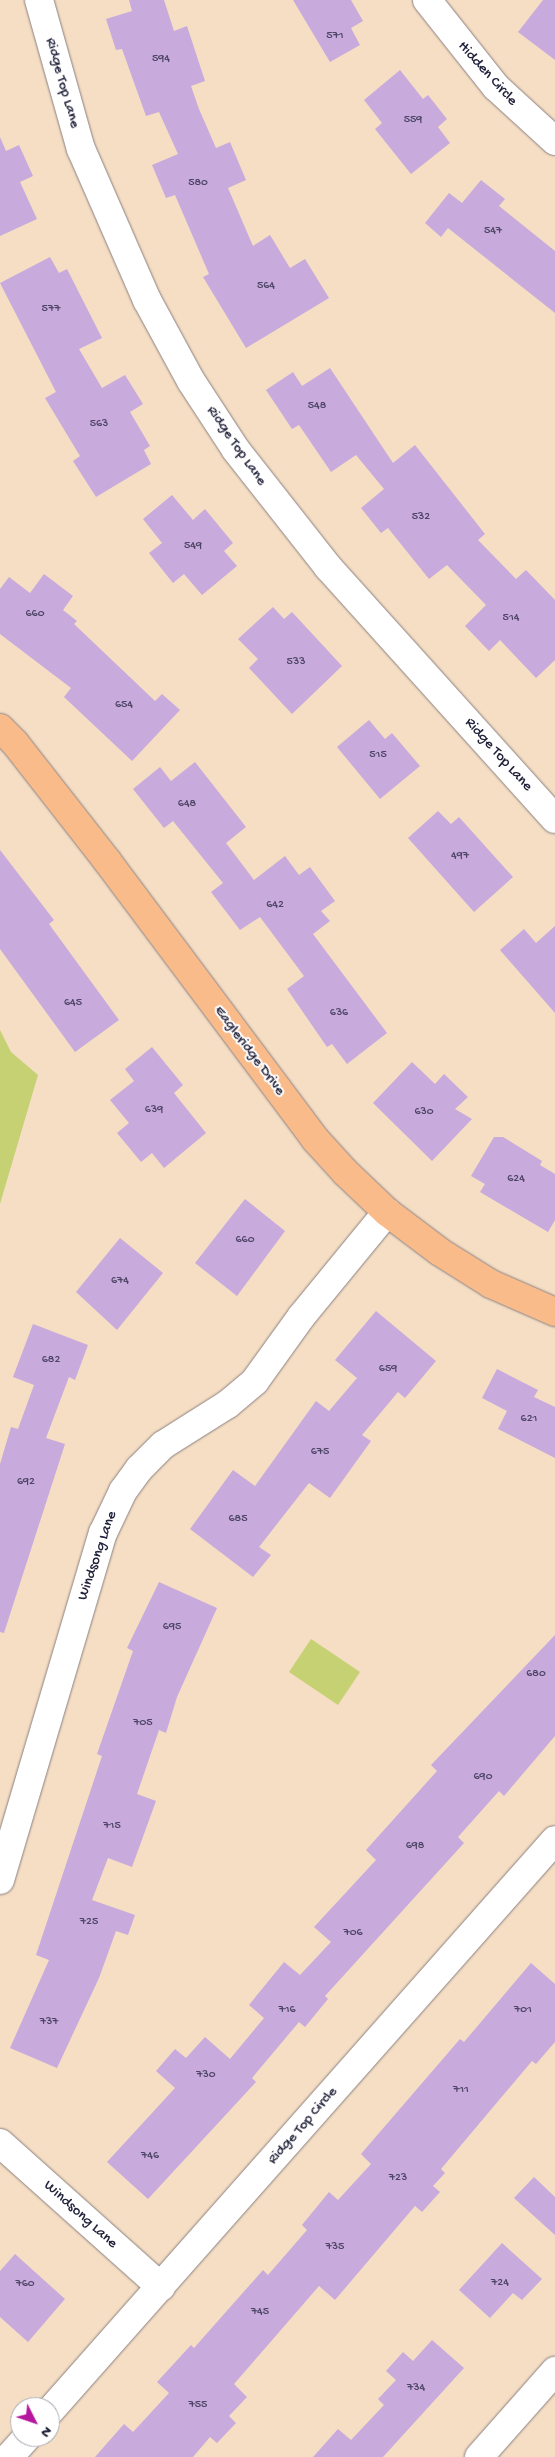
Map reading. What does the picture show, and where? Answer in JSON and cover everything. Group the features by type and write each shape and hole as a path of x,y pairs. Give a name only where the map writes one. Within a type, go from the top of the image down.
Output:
{"main road":[{"name":"Eagleridge Drive","path":"0,728 15,743 108,862 315,1139 388,1212 440,1252 491,1284 555,1312"}],"street":[{"name":"Ridge Top Lane","path":"39,0 81,149 147,300 191,381 236,450 328,567 555,819"},
{"name":"Hidden Circle","path":"427,0 496,87 555,141"},
{"name":"Windsong Lane","path":"0,1880 103,1533 123,1491 163,1445 228,1404 255,1381 301,1317 388,1212"},
{"name":"Ridge Top Circle","path":"60,2400 555,1840"},
{"name":"Windsong Lane","path":"0,2143 161,2287"},
{"path":"479,2457 555,2371"},
{"path":"9,2457 18,2447"}],"green space":[{"path":"0,1030 11,1052 38,1075 0,1204"},
{"path":"311,1639 360,1672 338,1705 289,1672"}],"building":[{"path":"129,0 164,0 174,31 187,26 205,81 191,86 216,148 230,142 246,180 228,188 253,246 270,235 290,268 305,259 329,298 246,348 203,277 209,274 175,195 166,198 152,165 178,154 159,112 146,116 122,49 116,50 106,19 132,11"},
{"path":"293,0 351,0 363,21 351,28 360,45 330,62"},
{"path":"543,0 555,0 555,60 518,32"},
{"path":"400,70 423,99 428,95 447,119 438,127 450,143 411,174 375,129 382,123 364,100"},
{"path":"0,137 6,151 19,145 33,176 20,182 37,219 0,236"},
{"path":"481,180 505,199 499,206 555,251 555,313 448,228 441,237 425,223 449,193 462,203"},
{"path":"50,257 59,273 67,269 102,338 79,349 102,388 125,375 143,404 130,412 150,446 144,450 151,464 96,497 73,461 80,456 45,398 56,392 0,283"},
{"path":"330,368 393,463 415,445 485,534 478,540 516,579 526,570 555,600 555,660 536,678 500,640 489,651 465,626 486,605 447,565 429,579 388,528 381,533 361,508 384,489 356,455 331,472 299,425 292,429 266,390 293,372 302,386"},
{"path":"172,495 193,520 205,509 233,543 224,551 237,566 202,595 184,574 173,583 149,553 162,543 143,519"},
{"path":"44,574 73,596 63,610 77,621 74,624 155,701 162,694 180,710 132,761 64,697 71,688 0,634 0,589 9,577 30,593"},
{"path":"273,607 284,619 292,612 342,666 292,714 249,668 258,659 238,639"},
{"path":"369,720 385,739 392,733 420,766 380,799 337,747"},
{"path":"195,762 246,827 226,843 254,880 285,856 299,875 310,867 335,901 321,911 330,921 313,934 387,1033 347,1064 332,1044 327,1047 287,989 304,976 260,917 240,930 211,892 223,883 173,821 164,828 133,789 160,767 171,781"},
{"path":"438,811 451,824 459,817 513,877 474,912 408,838"},
{"path":"0,850 54,920 49,924 119,1020 75,1052 0,949"},
{"path":"555,926 555,1013 500,950 524,929 536,943"},
{"path":"152,1047 183,1085 174,1093 206,1133 164,1168 152,1153 141,1162 117,1133 129,1123 110,1100 134,1081 125,1069"},
{"path":"412,1062 435,1084 444,1074 468,1097 455,1109 472,1119 432,1161 373,1103"},
{"path":"494,1137 503,1137 542,1161 540,1165 555,1174 555,1220 548,1232 480,1192 485,1184 471,1176"},
{"path":"245,1199 285,1231 237,1296 195,1263"},
{"path":"120,1238 163,1273 117,1330 76,1292"},
{"path":"376,1311 436,1361 405,1398 398,1392 362,1435 371,1441 330,1498 309,1483 259,1547 271,1555 253,1577 190,1529 233,1470 255,1486 316,1401 329,1411 357,1378 335,1360"},
{"path":"33,1324 88,1345 75,1380 69,1377 46,1438 65,1444 4,1633 0,1632 0,1464 11,1427 18,1429 34,1385 13,1377"},
{"path":"497,1369 538,1390 534,1397 555,1407 555,1458 498,1429 507,1411 482,1398"},
{"path":"159,1582 217,1608 177,1697 166,1733 159,1730 137,1794 156,1801 132,1867 108,1858 92,1900 135,1915 128,1935 116,1931 99,1978 57,2068 10,2048 49,1960 36,1955 102,1756 97,1754 133,1651 127,1648"},
{"path":"555,1635 555,1736 504,1796 499,1791 458,1837 464,1843 325,1996 328,1999 305,2027 299,2022 252,2078 256,2082 148,2199 107,2162 175,2088 156,2071 175,2049 186,2058 205,2037 230,2059 264,2018 249,2005 284,1962 300,1975 331,1942 314,1927 376,1860 366,1850 437,1771 431,1765"},
{"path":"531,1963 555,1984 555,2042 536,2064 532,2061 441,2169 445,2173 433,2186 440,2192 422,2212 415,2206 335,2300 319,2286 234,2384 247,2397 229,2416 236,2423 217,2443 210,2437 193,2457 95,2457 124,2424 133,2432 169,2393 157,2382 191,2345 194,2348 263,2270 268,2275 307,2230 302,2225 329,2192 338,2200 371,2164 361,2154 460,2039 464,2042"},
{"path":"534,2177 555,2197 555,2235 514,2198"},
{"path":"502,2243 542,2279 522,2300 513,2293 490,2318 459,2290"},
{"path":"15,2254 65,2299 28,2342 0,2317 0,2271"},
{"path":"432,2340 464,2368 383,2457 313,2457 338,2429 351,2440 384,2405 378,2399 396,2380 386,2371 403,2352 413,2361"}]}
